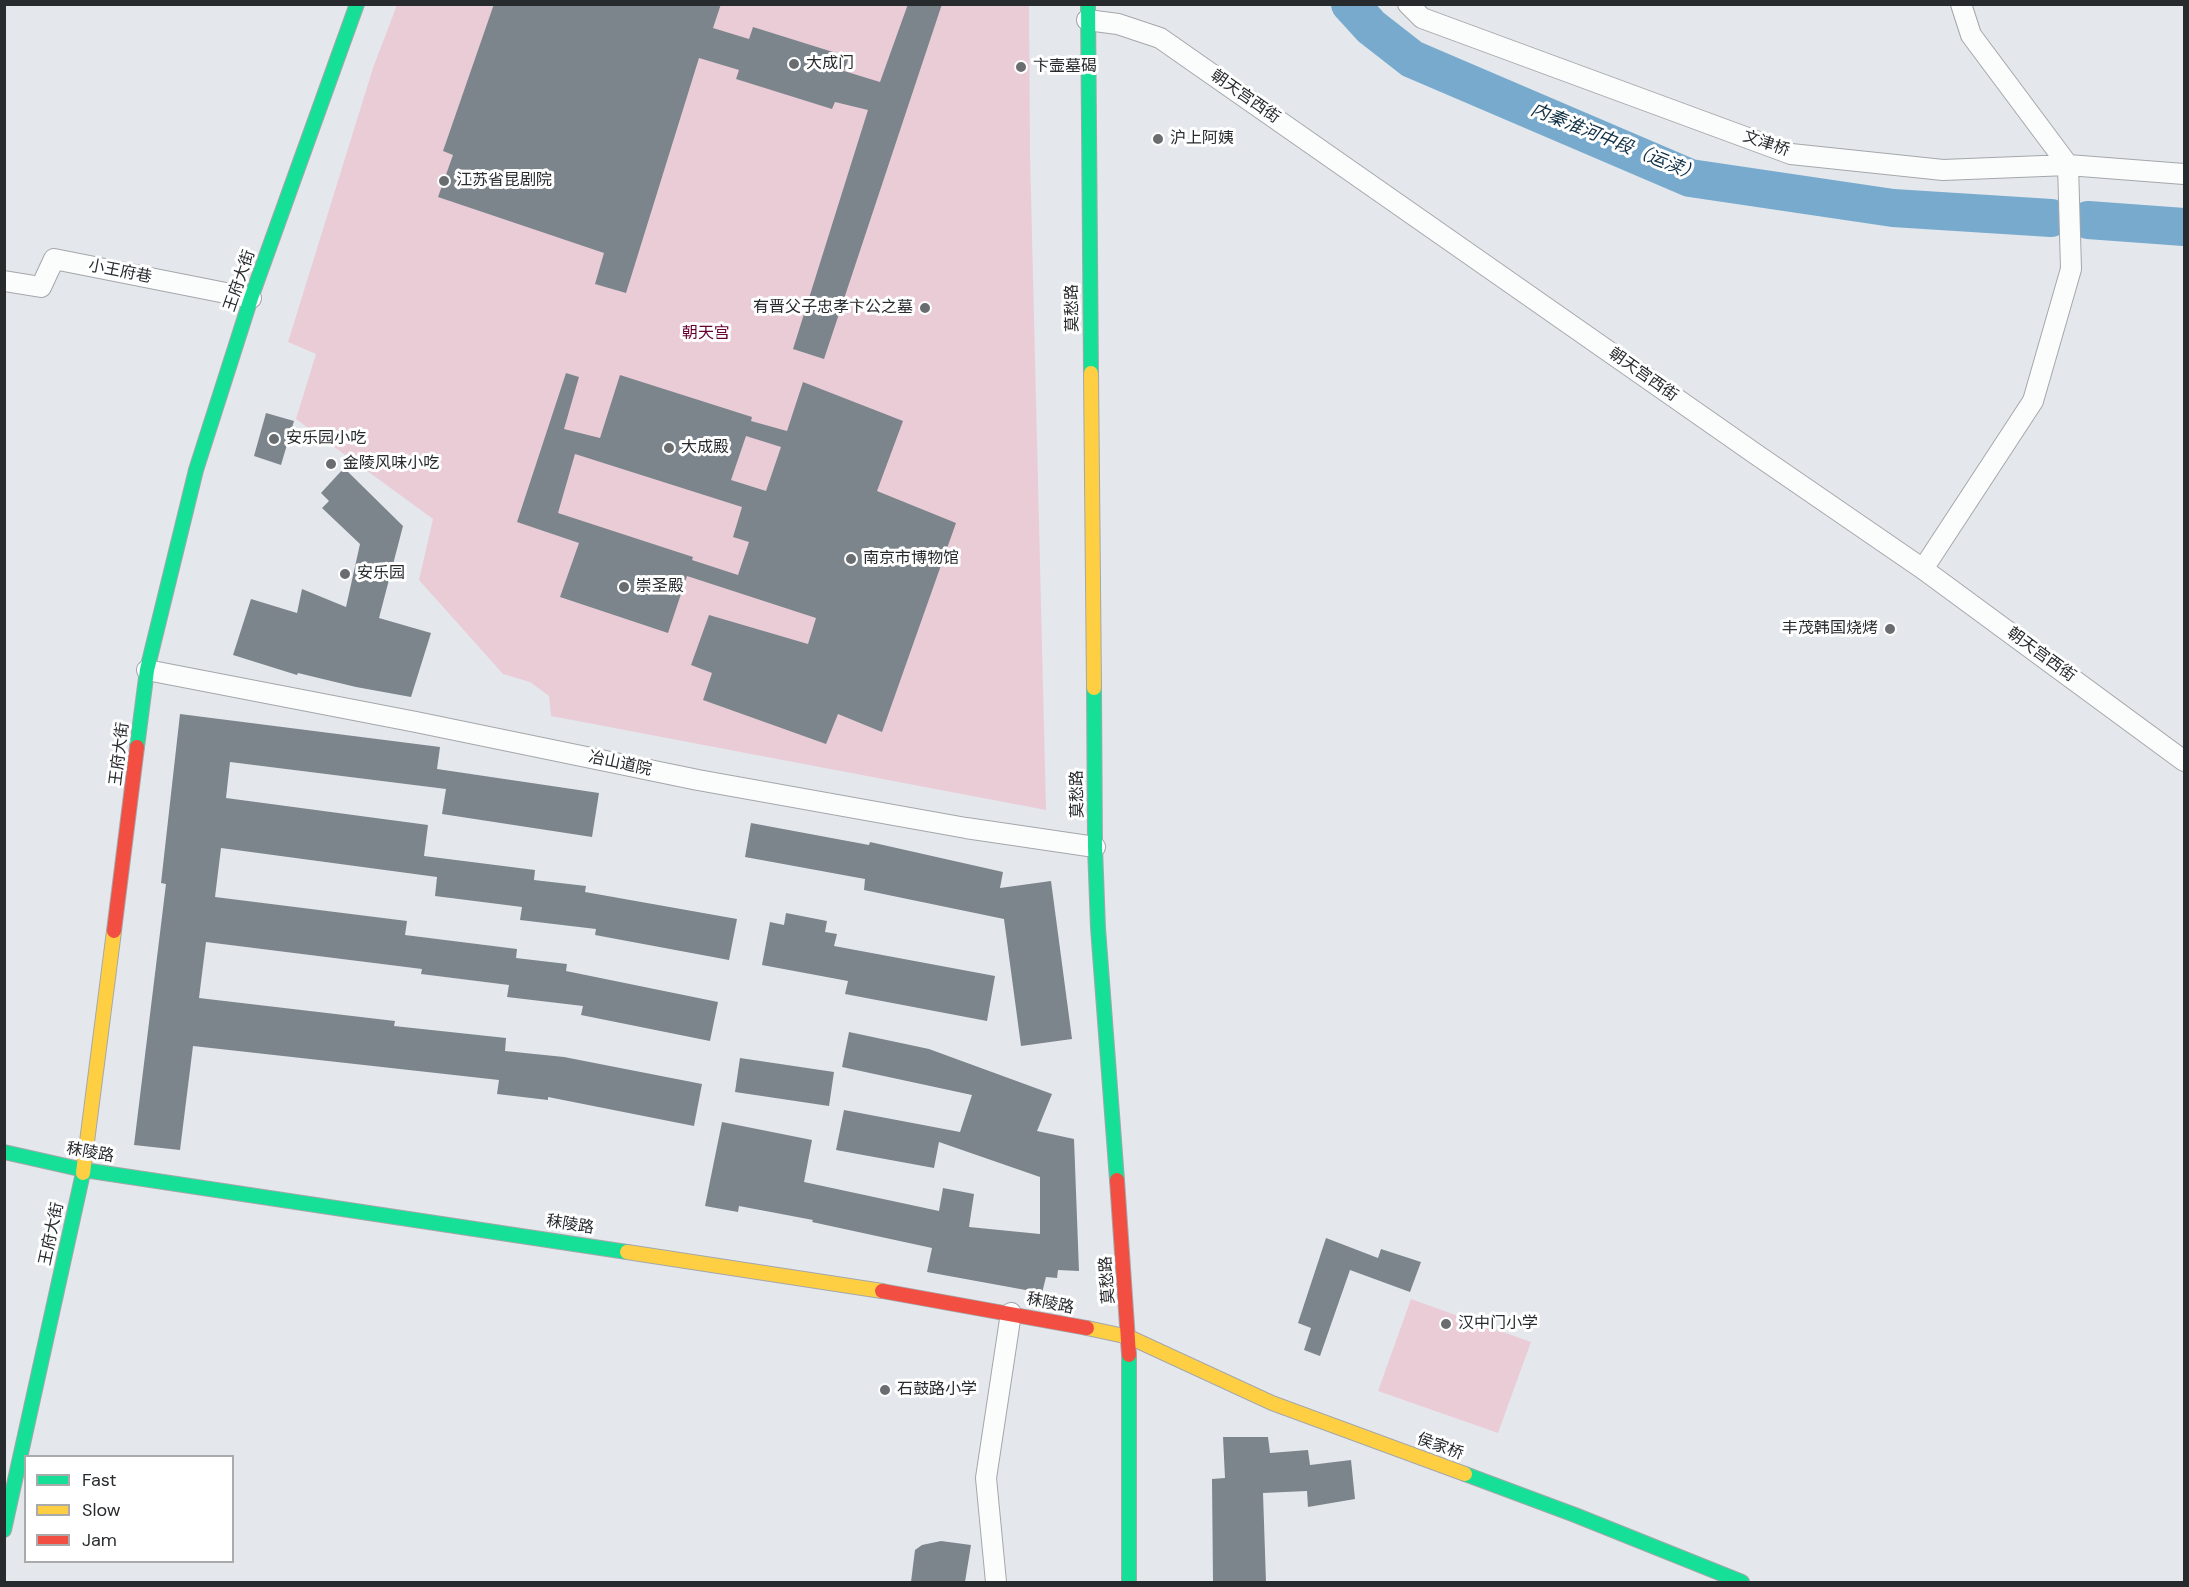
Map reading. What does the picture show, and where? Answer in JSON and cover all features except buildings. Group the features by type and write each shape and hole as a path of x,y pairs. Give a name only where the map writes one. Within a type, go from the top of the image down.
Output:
{"street":[{"name":"王府大街","path":"4,1530 84,1170 147,670 196,470 251,298 357,4"},
{"path":"1923,568 2033,401 2071,269 2068,165 1971,35 1961,4"},
{"name":"文津桥","path":"1420,9 1791,154 1943,170 2068,165 2184,174"},
{"name":"朝天宫西街","path":"1088,12 1160,38 1757,455 1923,568 2184,761"},
{"name":"莫愁路","path":"1088,12 1095,847 1098,928 1129,1337 1130,1582"},
{"name":"小王府巷","path":"4,281 40,287 54,259 251,298"},
{"name":"冶山道院","path":"147,670 428,724 698,780 966,828 1095,847"},
{"name":"秣陵路","path":"4,1152 84,1170 579,1243 1011,1313 1129,1337"},
{"path":"996,1582 986,1478 1011,1313"},
{"name":"侯家桥","path":"1129,1337 1272,1403 1575,1515 1742,1582"}],"green space":[{"name":"朝天宫","path":"397,5 1029,5 1030,153 1046,810 551,716 549,696 530,682 503,674 419,580 433,519 296,419 316,354 288,342 373,68"},
{"path":"1411,1299 1531,1342 1498,1433 1378,1391"}],"waterway":[{"name":"内秦淮河中段（运渎）","path":"1350,4 1371,27 1412,59 1690,178 1893,208 2051,218"},
{"path":"2088,220 2184,227"}],"traffic: fast":[{"path":"137,747 147,670 196,470 251,298 357,4"},
{"path":"1088,4 1091,373"},
{"path":"1094,688 1098,928 1117,1180"},
{"path":"4,1152 84,1170 627,1252"},
{"path":"4,1530 83,1173"},
{"path":"1129,1355 1129,1582"},
{"path":"1465,1474 1742,1582"}],"traffic: slow":[{"path":"1091,373 1094,688"},
{"path":"83,1173 114,931"},
{"path":"627,1252 882,1291"},
{"path":"1087,1328 1129,1337 1272,1403 1465,1474"}],"traffic: jam":[{"path":"114,931 137,747"},
{"path":"1117,1180 1129,1355"},
{"path":"882,1291 1087,1328"}],"place":[{"name":"大成门","path":"794,64"},
{"name":"卞壸墓碣","path":"1021,67"},
{"name":"沪上阿姨","path":"1158,139"},
{"name":"江苏省昆剧院","path":"444,181"},
{"name":"有晋父子忠孝卞公之墓","path":"925,308"},
{"name":"安乐园小吃","path":"274,439"},
{"name":"大成殿","path":"669,448"},
{"name":"金陵风味小吃","path":"331,464"},
{"name":"南京市博物馆","path":"851,559"},
{"name":"安乐园","path":"345,574"},
{"name":"崇圣殿","path":"624,587"},
{"name":"丰茂韩国烧烤","path":"1890,629"},
{"name":"汉中门小学","path":"1446,1324"},
{"name":"石鼓路小学","path":"885,1390"}]}
